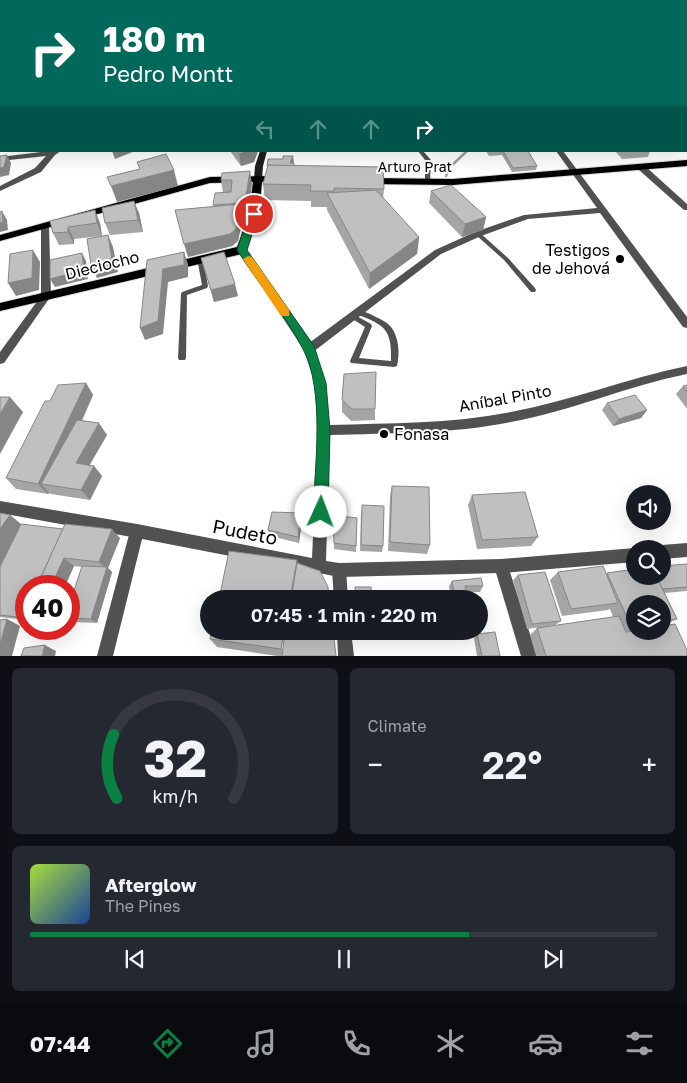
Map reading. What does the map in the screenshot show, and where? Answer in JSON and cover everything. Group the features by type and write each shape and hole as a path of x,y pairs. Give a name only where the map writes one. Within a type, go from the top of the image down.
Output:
{"main road":[{"path":"242,250 254,214 258,175 264,152"},
{"name":"Arturo Prat","path":"361,181 428,182 575,173 687,163"},
{"path":"0,238 210,180 258,175 293,180"},
{"name":"Dieciocho","path":"0,307 200,258 242,250"}],"street":[{"path":"0,159 30,153 55,152"},
{"path":"0,189 38,170 55,152"},
{"path":"560,152 687,324"},
{"path":"642,168 687,208"},
{"path":"309,349 438,252 478,234 534,216 602,210"},
{"path":"0,360 46,296 45,226"},
{"path":"242,250 309,349 320,383 324,430 319,565"},
{"name":"Aníbal Pinto","path":"324,430 442,424 536,412 650,377 687,370"},
{"name":"Pudeto","path":"0,508 138,530 339,570 501,566 626,556"},
{"path":"105,656 138,530"},
{"path":"671,551 687,550"},
{"path":"501,566 529,656"},
{"path":"339,570 340,590"},
{"path":"345,640 346,656"}],"lane":[{"path":"421,152 428,160 428,182"},
{"path":"478,234 506,259 533,290"},
{"path":"182,358 184,294 205,286 200,258"},
{"path":"355,314 381,322 390,330 396,343 394,364 354,362 369,326 355,314"}],"building":[{"path":"504,152 529,152 537,166 513,168"},
{"path":"166,154 174,170 111,186 107,177 140,169 137,162"},
{"path":"7,155 4,167 0,168 0,156"},
{"path":"283,156 293,156 290,163 294,163 294,166 267,166 268,159 283,159"},
{"path":"268,165 383,167 384,189 334,188 334,191 310,191 311,185 263,184"},
{"path":"250,171 245,203 213,205 215,193 231,192 232,180 221,180 222,173"},
{"path":"451,185 486,217 465,224 431,191"},
{"path":"376,190 419,237 370,273 327,193"},
{"path":"134,201 138,220 105,223 102,208"},
{"path":"241,204 236,229 230,234 184,244 175,210"},
{"path":"95,210 97,223 68,227 68,232 53,233 50,221"},
{"path":"2,211 3,222 0,223 0,212"},
{"path":"108,235 112,260 91,265 87,239"},
{"path":"33,250 32,278 8,283 10,254"},
{"path":"184,252 184,265 163,269 158,321 140,328 147,260"},
{"path":"224,252 235,284 211,290 201,258"},
{"path":"82,253 84,270 50,279 50,260"},
{"path":"376,372 375,409 352,409 342,400 344,374"},
{"path":"86,383 38,484 6,478 45,401 50,401 58,385"},
{"path":"635,395 647,410 619,419 607,403"},
{"path":"0,397 10,397 0,414"},
{"path":"77,420 99,423 76,463 94,466 81,490 41,484"},
{"path":"392,486 429,487 430,545 390,542"},
{"path":"525,492 538,537 482,540 472,495"},
{"path":"362,505 384,506 383,546 361,545"},
{"path":"272,512 301,513 298,537 268,530"},
{"path":"0,513 10,515 0,529"},
{"path":"333,515 357,518 356,546 334,543"},
{"path":"21,524 63,529 42,575 15,575 15,617 0,615 0,567"},
{"path":"65,524 112,529 99,562 64,558 56,575 42,575"},
{"path":"229,551 297,560 292,590 221,590"},
{"path":"297,563 320,571 328,590 292,590"},
{"path":"687,564 687,587 662,589 660,585 671,585 671,565"},
{"path":"82,566 107,567 91,619 80,618 79,575"},
{"path":"603,566 618,603 571,609 558,572"},
{"path":"626,570 626,585 660,585 665,595 626,595 626,615 607,573"},
{"path":"545,572 561,621 532,624 518,575"},
{"path":"481,578 483,586 465,586 465,590 454,590 452,581"},
{"path":"355,587 371,587 371,590 355,590"},
{"path":"671,607 677,619 671,620"},
{"path":"619,616 626,632 626,640 671,640 671,625 675,624 687,650 687,656 546,656 537,628"},
{"path":"7,619 0,644 0,620"},
{"path":"495,632 500,656 482,656 478,640 488,640 488,633"},
{"path":"217,640 282,640 281,649"},
{"path":"284,640 334,640 336,656 282,656"},
{"path":"45,645 42,656 21,656 24,648"}],"waterway":[{"path":"446,176 449,168 466,152"}],"slow traffic":[{"path":"248,259 285,313"}],"place":[{"name":"Testigos de Jehová","path":"620,259"},
{"name":"Fonasa","path":"384,434"}],"route":[{"path":"254,214 242,250 309,349 320,383 324,430 321,512"}]}
